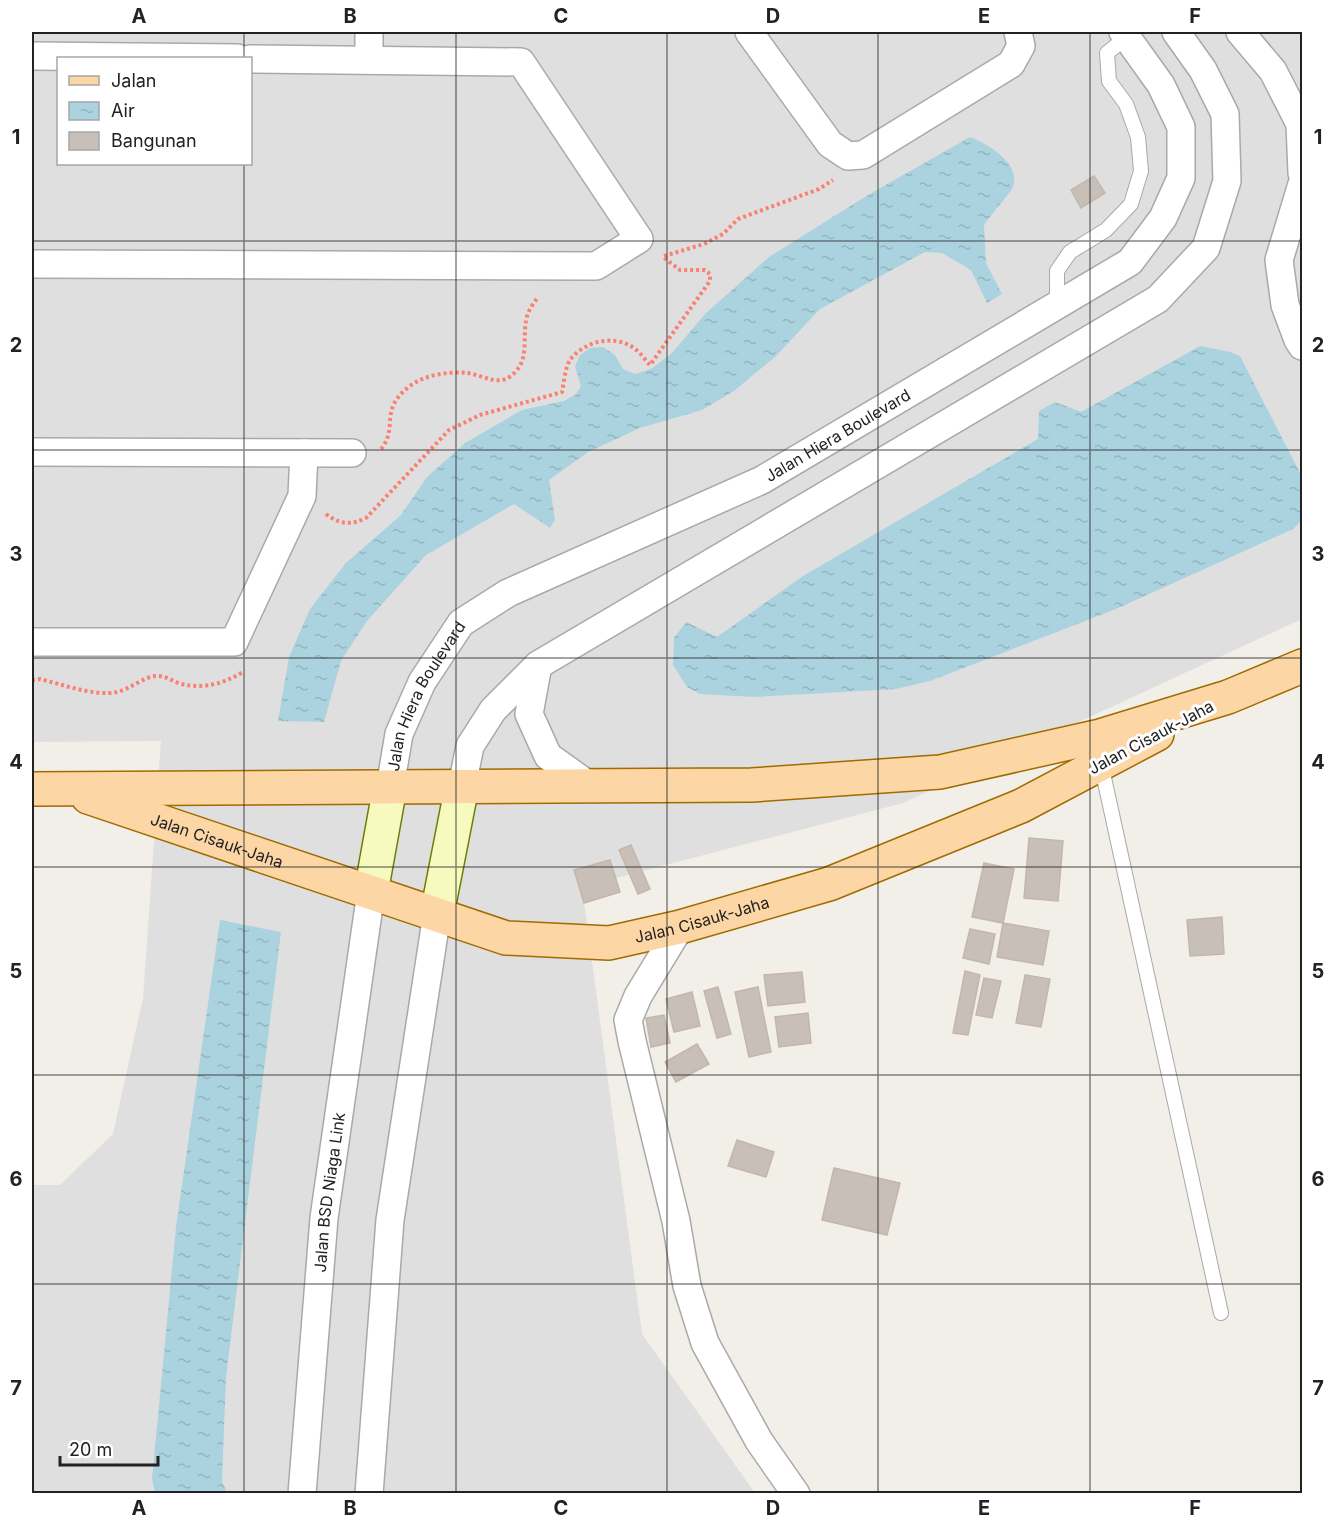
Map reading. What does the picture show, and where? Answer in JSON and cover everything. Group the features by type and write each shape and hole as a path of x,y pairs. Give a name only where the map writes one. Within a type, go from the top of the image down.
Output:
{"main road":[{"path":"1228,697 1302,666"},
{"name":"Jalan Cisauk-Jaha","path":"47,788 752,785 940,772 1101,736 1228,697"},
{"name":"Jalan Cisauk-Jaha","path":"47,788 506,938 609,943 680,927 829,884 1021,806 1228,697"},
{"path":"437,914 462,786"},
{"path":"371,892 390,787"}],"street":[{"path":"369,32 369,60"},
{"path":"749,32 830,144 848,156 863,155 1011,64 1021,46 1018,32"},
{"path":"462,786 470,746 487,718 538,665 1158,299 1206,248 1227,181 1225,114 1203,69 1176,32"},
{"path":"1240,32 1273,71 1300,124 1302,173"},
{"name":"Jalan Hiera Boulevard","path":"390,787 399,734 417,692 461,623 508,593 762,480 1130,262 1163,218 1181,178 1181,127 1161,85 1128,33"},
{"path":"32,56 134,57"},
{"path":"32,264 596,266 639,239 521,62 252,59"},
{"path":"1302,184 1279,260 1285,305 1302,346"},
{"path":"32,452 352,453"},
{"path":"32,642 234,642 302,496 304,453"},
{"path":"538,665 529,714 548,756 591,786"},
{"name":"Jalan BSD Niaga Link","path":"302,1494 324,1218 371,892"},
{"path":"369,1494 390,1220 437,914"},
{"path":"680,927 638,996 628,1020 632,1041 676,1221 687,1286 705,1342 759,1441 795,1494"}],"lane":[{"path":"1057,305 1057,271 1070,252 1106,230 1131,204 1141,171 1138,137 1126,104 1109,81 1107,53 1128,33"},
{"path":"1101,764 1221,1313"}],"path":[{"path":"663,256 705,244 723,234 738,219 819,189 847,171 848,156"},
{"path":"302,496 333,520 343,524 356,523 366,518 449,430 480,415 562,392 569,361 584,347 615,340 634,348 650,365 710,281 710,274 705,270 680,270 639,239"},
{"path":"352,453 372,459 384,446 389,435 390,412 396,398 412,384 432,376 455,372 471,373 490,381 505,379 518,370 524,356 526,320 531,306 558,266"},
{"path":"32,680 40,679 98,693 117,692 154,676 164,676 181,684 205,687 226,682 243,672 246,660 234,642"}],"shaded area":[{"path":"32,32 1302,32 1302,619 903,803 582,887 642,1334 755,1493 32,1493 32,1185 60,1185 113,1134 143,998 161,741 32,742"}],"water":[{"path":"970,137 985,144 1008,162 1014,178 1013,187 984,225 986,263 1002,294 987,303 971,270 942,253 925,252 820,309 775,357 734,391 702,410 640,428 588,452 549,480 555,520 550,528 514,504 426,555 367,621 341,661 324,722 278,721 289,657 310,609 346,563 401,515 427,477 465,443 522,410 564,401 576,394 581,386 575,366 580,355 590,348 603,347 615,355 623,369 635,374 651,369 672,353 705,314 769,257 868,195"},
{"path":"1200,346 1240,356 1302,477 1302,520 1293,529 1116,609 930,681 896,689 755,697 700,694 687,687 673,665 674,638 686,622 717,637 803,576 1038,439 1039,411 1055,402 1081,412"},
{"path":"220,920 281,932 226,1377 222,1481 227,1493 155,1493 152,1479 176,1227"}],"building":[{"path":"1094,176 1105,193 1081,208 1071,190"},
{"path":"1029,838 1063,841 1058,901 1024,898"},
{"path":"631,845 650,889 638,894 619,850"},
{"path":"610,860 620,892 584,903 574,870"},
{"path":"984,863 1014,869 1003,923 972,917"},
{"path":"1222,917 1224,954 1190,956 1187,920"},
{"path":"1003,923 1049,931 1043,965 997,957"},
{"path":"970,929 995,934 989,964 963,958"},
{"path":"965,971 980,975 968,1035 953,1033"},
{"path":"802,972 805,1002 768,1006 764,975"},
{"path":"1025,975 1050,979 1041,1027 1016,1023"},
{"path":"984,978 1001,981 992,1018 976,1015"},
{"path":"718,987 731,1034 717,1038 704,991"},
{"path":"758,987 771,1052 749,1057 735,992"},
{"path":"692,992 700,1026 674,1032 666,999"},
{"path":"808,1013 811,1043 779,1047 775,1017"},
{"path":"664,1015 670,1043 651,1047 646,1018"},
{"path":"697,1044 709,1064 676,1082 665,1062"},
{"path":"737,1140 774,1152 766,1177 728,1166"},
{"path":"834,1168 900,1183 887,1235 822,1220"}]}
